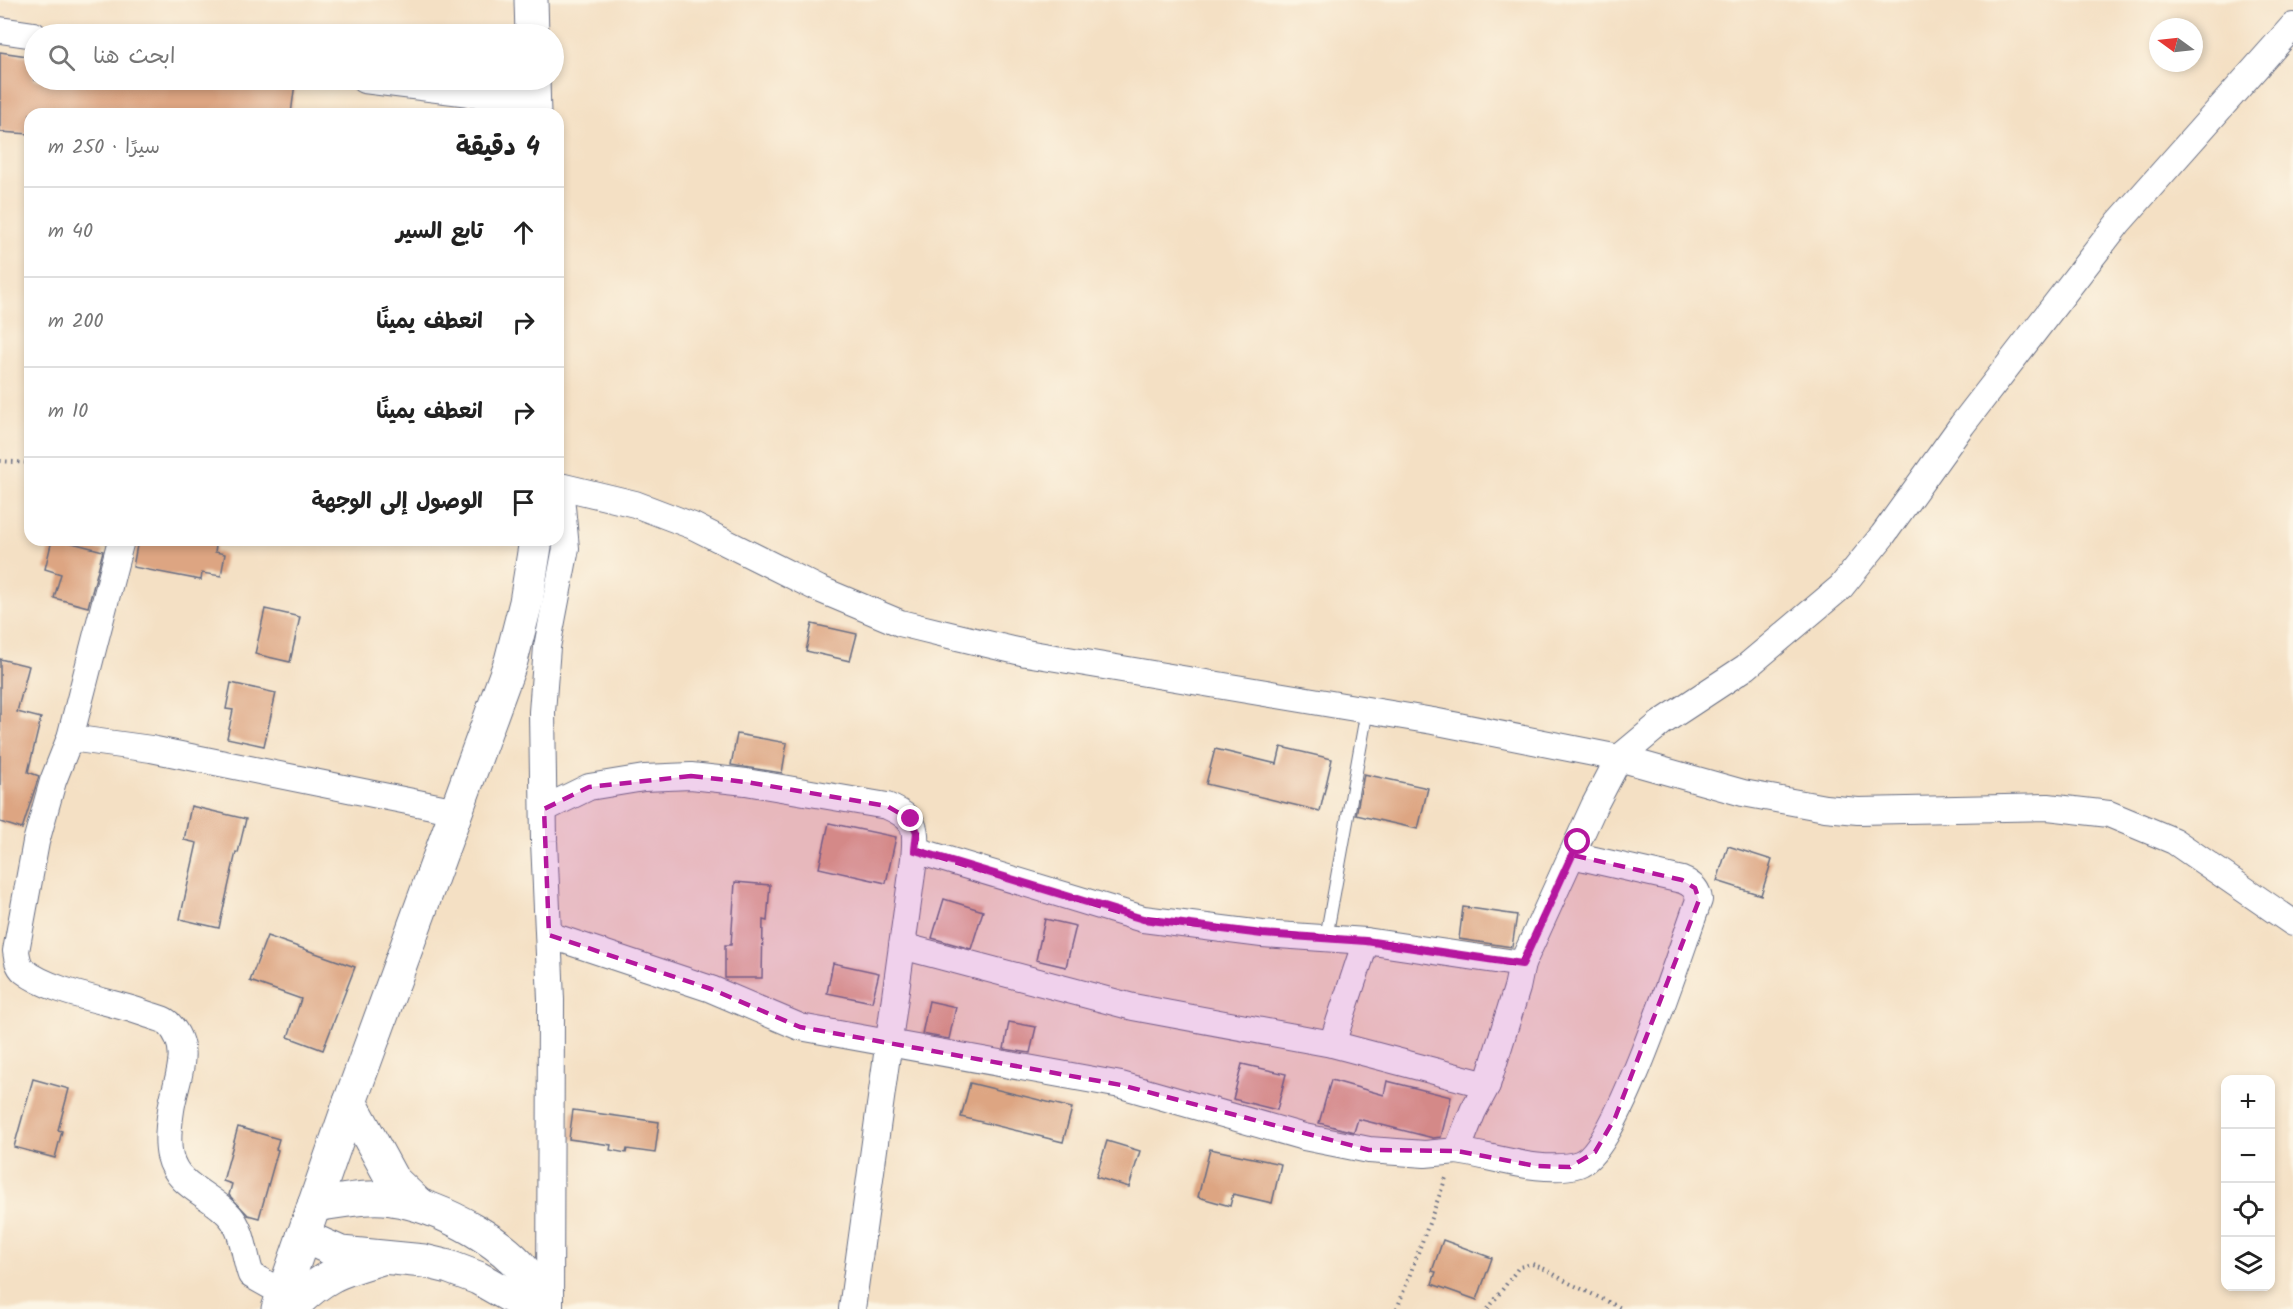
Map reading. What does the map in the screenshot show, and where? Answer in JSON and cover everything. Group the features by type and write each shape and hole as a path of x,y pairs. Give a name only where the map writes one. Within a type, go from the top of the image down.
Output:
{"main road":[{"path":"531,0 532,24"},
{"path":"284,1304 303,1236 350,1102 511,661 526,602 535,546"},
{"path":"350,1102 392,1179 417,1204"},
{"path":"314,1205 380,1197 417,1204 468,1227 484,1236 512,1258 534,1287 537,1293 538,1309"},
{"path":"303,1236 341,1253 424,1261 455,1269 478,1278 532,1309"},
{"path":"284,1304 304,1294 327,1277 382,1258"}],"street":[{"path":"1456,1151 1487,1085 1522,964 1619,758 1661,723 1746,667 1841,587 1883,535 1990,388 2119,222 2293,26"},
{"path":"0,30 24,34"},
{"path":"458,90 533,98"},
{"path":"564,487 635,504 693,525 819,589 900,623 1026,653 1367,710 1619,758 1743,793 1825,808 1858,811 2048,807 2109,814 2174,841 2293,923"},
{"path":"550,1309 552,1000 542,712 547,647 566,548 564,530"},
{"path":"119,546 70,738 53,781 36,842 16,951 17,961 22,970 56,987 136,1010 168,1023 181,1043 183,1065 171,1111 170,1155 177,1173 191,1187 216,1202 231,1217 240,1234 251,1275 284,1304"},
{"path":"70,738 151,749 457,811"},
{"path":"544,809 589,787 644,778 691,776 746,782 887,806 911,819 917,832 915,850 852,1309"},
{"path":"915,850 1143,919 1262,934 1366,941 1522,964"},
{"path":"549,935 711,990 800,1027 1120,1086 1304,1137 1369,1150 1425,1154 1456,1151 1536,1166 1570,1167 1582,1163 1595,1152 1616,1118 1647,1044 1699,900 1698,894 1690,884 1682,880 1572,855"},
{"path":"1332,1044 1366,941"},
{"path":"902,946 1133,1008 1332,1044 1487,1085"}],"lane":[{"path":"1326,938 1367,710"}],"path":[{"path":"0,461 24,463"},
{"path":"1397,1309 1456,1151"},
{"path":"1488,1309 1519,1267 1532,1264 1623,1309"}],"highlighted area":[{"path":"691,776 746,782 887,806 911,820 917,832 915,850 1143,919 1366,941 1522,964 1572,855 1682,880 1695,888 1699,900 1615,1118 1595,1152 1570,1167 1536,1166 1457,1151 1369,1150 1121,1085 800,1027 711,989 549,935 544,809 589,787"}],"building":[{"path":"0,52 24,56 24,90 294,90 292,108 24,108 24,134 0,132"},
{"path":"51,546 84,546 103,551 88,607 54,598 61,574 45,569"},
{"path":"137,546 216,546 215,552 225,554 221,576 202,573 201,580 133,567"},
{"path":"265,609 300,617 290,662 255,654"},
{"path":"812,624 857,634 850,661 806,651"},
{"path":"0,659 29,666 17,712 41,718 28,772 39,776 22,829 0,822"},
{"path":"231,683 276,693 264,746 227,738 233,710 226,709"},
{"path":"737,734 787,743 782,773 731,765"},
{"path":"1281,747 1332,759 1320,811 1206,784 1215,749 1277,764"},
{"path":"1364,774 1428,788 1418,829 1356,815"},
{"path":"191,806 246,819 219,928 180,919 197,843 184,840"},
{"path":"829,823 896,837 886,883 819,868"},
{"path":"1728,846 1772,860 1761,895 1717,881"},
{"path":"735,882 770,885 767,921 763,920 762,978 725,978 725,945 731,945"},
{"path":"944,899 983,911 971,949 932,938"},
{"path":"1463,907 1517,915 1512,947 1459,939"},
{"path":"1045,919 1076,926 1066,967 1036,960"},
{"path":"267,936 355,967 323,1050 288,1037 301,999 250,981"},
{"path":"833,963 879,973 872,1002 827,993"},
{"path":"929,1001 956,1007 949,1039 922,1034"},
{"path":"1009,1022 1036,1027 1030,1053 1004,1049"},
{"path":"1242,1064 1286,1074 1277,1110 1233,1099"},
{"path":"33,1079 69,1089 58,1130 62,1131 55,1158 14,1147"},
{"path":"1331,1080 1384,1095 1387,1081 1451,1097 1441,1137 1433,1138 1358,1119 1354,1132 1319,1123"},
{"path":"970,1083 1072,1108 1063,1142 961,1117"},
{"path":"573,1110 659,1122 655,1153 627,1149 626,1153 610,1150 611,1145 569,1139"},
{"path":"238,1127 279,1139 259,1218 248,1215 229,1195 232,1184 223,1181"},
{"path":"1107,1141 1140,1151 1129,1187 1096,1177"},
{"path":"1210,1149 1281,1164 1272,1203 1233,1194 1230,1206 1198,1197"},
{"path":"1443,1240 1492,1258 1477,1300 1432,1284 1436,1272 1432,1271"}],"route":[{"path":"911,819 917,832 915,850 1143,919 1262,934 1366,941 1522,964 1578,842"}]}
